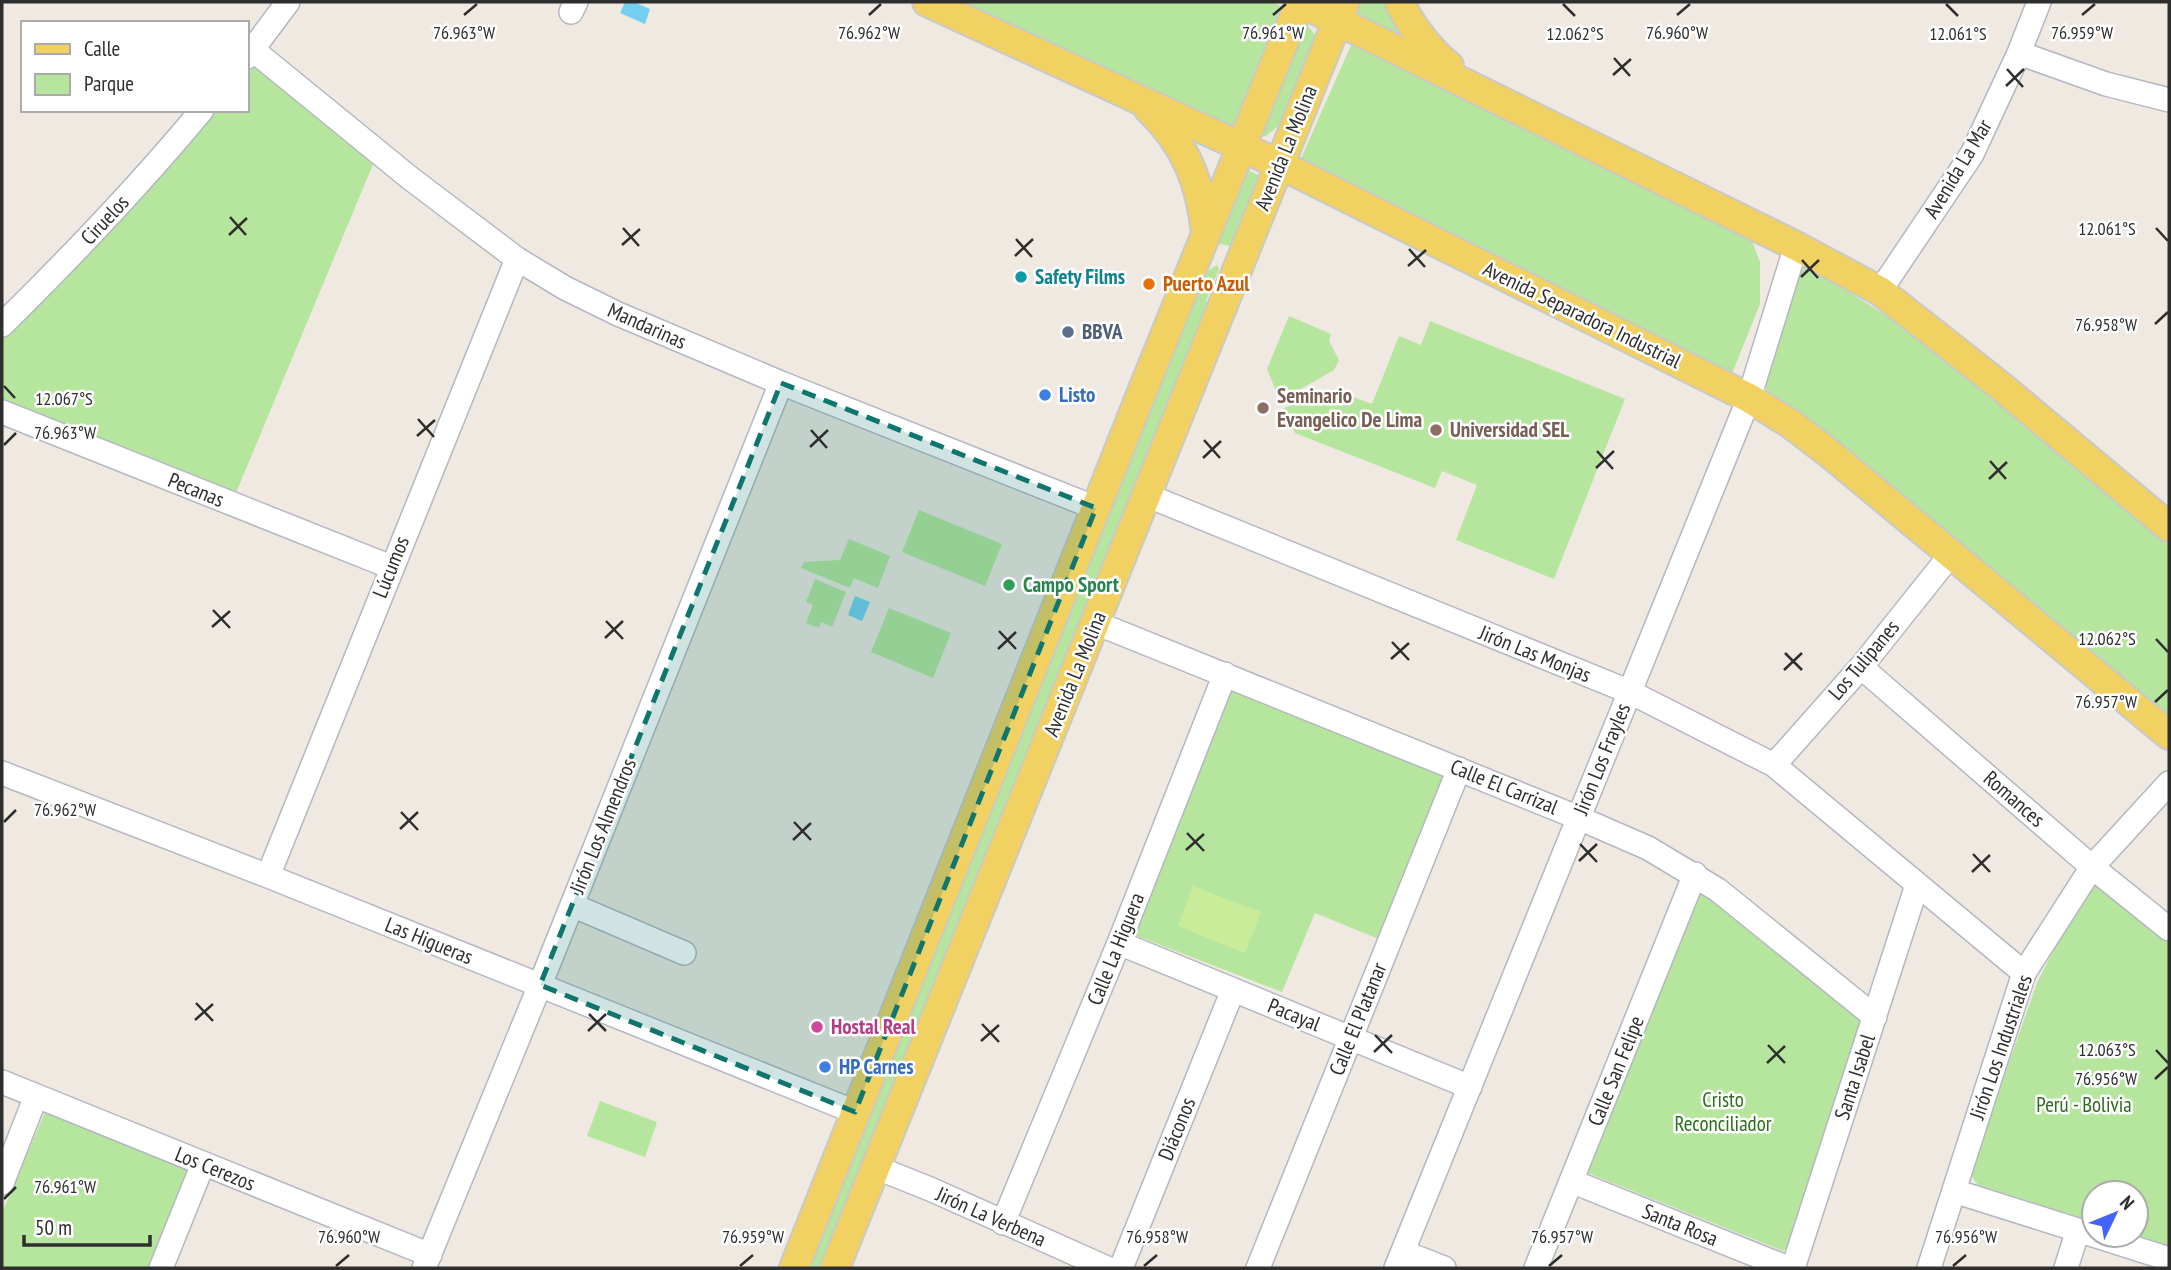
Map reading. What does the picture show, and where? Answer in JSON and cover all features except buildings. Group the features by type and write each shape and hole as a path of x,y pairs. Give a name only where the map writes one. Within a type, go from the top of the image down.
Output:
{"main road":[{"name":"Avenida Separadora Industrial","path":"927,2 1279,164 1749,398 1791,424 1829,453 2169,735"},
{"path":"1300,2 1341,11 1476,88 1797,246 1880,292 1998,384 2169,527"},
{"name":"Avenida La Molina","path":"794,1268 1300,2"},
{"path":"1399,2 1425,44 1476,88"},
{"name":"Avenida La Molina","path":"835,1268 1341,11"},
{"path":"1141,101 1163,122 1190,165 1202,203 1206,233"},
{"path":"1193,267 1214,256 1228,261 1228,276 1217,318"}],"street":[{"path":"250,54 288,2"},
{"name":"Avenida La Mar","path":"1880,292 1972,154 2019,53 2039,2"},
{"path":"2019,53 2106,84 2169,100"},
{"name":"Mandarinas","path":"250,54 517,259 565,288 618,314 781,383 1096,508"},
{"name":"Ciruelos","path":"2,325 152,170 200,112"},
{"name":"Jirón Los Frayles","path":"1399,1260 1749,398 1797,246"},
{"name":"Lúcumos","path":"268,876 517,259"},
{"name":"Jirón Los Almendros","path":"427,1262 781,383"},
{"name":"Pecanas","path":"2,412 391,568"},
{"name":"Jirón Las Monjas","path":"1146,495 1630,692 1774,765 2024,973"},
{"name":"Los Tulipanes","path":"1774,765 1861,667 1952,553"},
{"name":"Calle El Carrizal","path":"1096,623 1648,848 1695,874 1735,902 1875,1017"},
{"name":"Romances","path":"1861,667 2092,867 2169,929"},
{"name":"Calle La Higuera","path":"1003,1223 1119,943 1225,674"},
{"name":"Calle El Platanar","path":"1258,1268 1459,769"},
{"name":"Las Higueras","path":"2,773 268,876 855,1112"},
{"name":"Jirón Los Industriales","path":"1928,1268 2024,973 2092,867 2169,783"},
{"name":"Calle San Felipe","path":"1536,1268 1695,874"},
{"name":"Santa Isabel","path":"1791,1268 1917,886"},
{"path":"572,905 684,953"},
{"name":"Pacayal","path":"1119,943 1470,1087"},
{"name":"Diáconos","path":"1121,1268 1233,990"},
{"name":"Los Cerezos","path":"2,1082 203,1164 427,1262"},
{"path":"2,1183 36,1096"},
{"path":"161,1268 203,1164"},
{"name":"Jirón La Verbena","path":"876,1167 1107,1268"},
{"name":"Santa Rosa","path":"1572,1181 1791,1268"},
{"path":"1954,1191 2169,1259"},
{"path":"2066,1268 2078,1230"},
{"path":"1399,1260 1444,1268"}],"highlighted area":[{"path":"781,383 1096,508 855,1112 540,985"}],"green space":[{"path":"946,2 1272,2 1286,8 1236,137"},
{"path":"1360,2 1384,2 1400,27 1431,59 1353,21"},
{"path":"1305,22 1315,35 1314,43 1278,126 1266,136 1259,137"},
{"path":"1352,43 1749,233 1760,262 1760,304 1731,376 1299,163"},
{"path":"250,60 374,162 233,500 2,407 2,332 207,112 248,112"},
{"path":"1244,168 1262,177 1232,247 1221,244 1210,246"},
{"path":"1217,265 1219,269 1206,301 1209,305 824,1268 807,1268 1202,274"},
{"path":"1807,266 1919,336 2169,543 2169,721 1846,448 1767,391 1760,370 1791,278"},
{"path":"1289,316 1331,334 1329,341 1339,360 1334,370 1280,401 1267,369"},
{"path":"1430,321 1625,399 1554,579 1456,540 1477,485 1442,471 1435,488 1295,433 1284,408 1332,389 1372,404 1399,336 1421,345"},
{"path":"919,510 1002,544 985,586 902,552"},
{"path":"849,539 890,556 878,588 854,578 850,588 801,568 804,562 840,560"},
{"path":"815,579 846,592 832,627 821,622 819,628 806,623 813,605 806,602"},
{"path":"889,608 951,633 933,678 871,652"},
{"path":"1228,689 1446,774 1379,939 1315,913 1282,992 1132,934"},
{"name":"Perú - Bolivia","path":"2096,880 2169,935 2169,1246 2150,1240 2150,1179 2080,1179 2080,1218 1978,1185 1970,1174 2037,983 2062,933"},
{"path":"1193,886 1261,912 1245,953 1178,926"},
{"name":"Cristo Reconciliador","path":"1700,887 1867,1012 1790,1245 1783,1251 1585,1172"},
{"path":"600,1101 657,1122 645,1157 587,1136"},
{"path":"45,1112 192,1169 153,1268 2,1268 2,1213"}],"water":[{"path":"625,2 634,2 650,9 645,24 620,13"},
{"path":"855,596 870,602 862,621 848,615"}],"place":[{"name":"Safety Films","path":"1021,277"},
{"name":"Puerto Azul","path":"1149,284"},
{"name":"BBVA","path":"1068,332"},
{"name":"Listo","path":"1045,395"},
{"name":"Seminario Evangelico De Lima","path":"1263,408"},
{"name":"Universidad SEL","path":"1436,430"},
{"name":"Campo Sport","path":"1009,585"},
{"name":"Hostal Real","path":"817,1027"},
{"name":"HP Carnes","path":"825,1067"}]}
